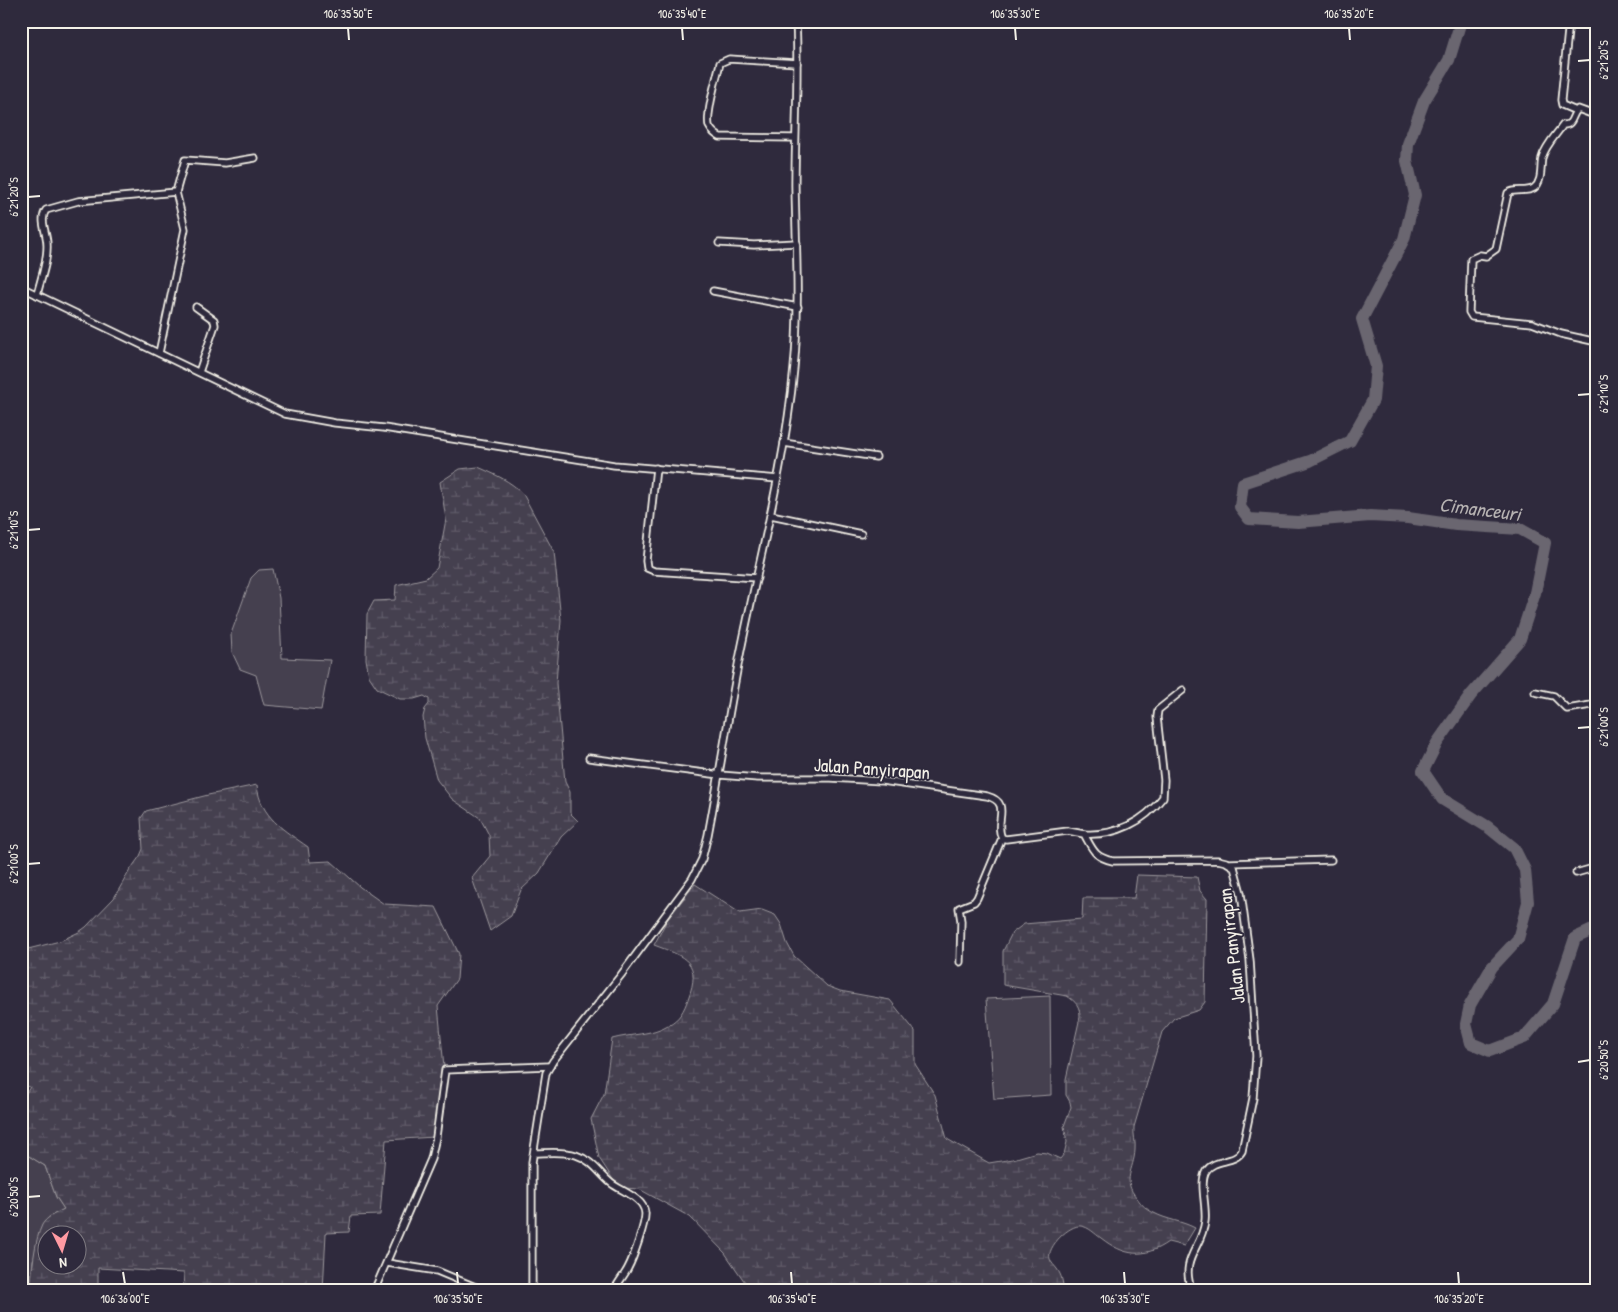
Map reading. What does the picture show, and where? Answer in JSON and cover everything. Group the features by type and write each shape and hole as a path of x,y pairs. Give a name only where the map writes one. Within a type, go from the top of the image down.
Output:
{"street":[{"path":"532,1291 531,1191 534,1153 543,1085 550,1066 621,975 698,868 708,835 739,661 771,516 794,369 798,307 795,138 796,21"},
{"path":"1569,21 1562,105 1576,111 1578,109 1597,116"},
{"path":"795,138 720,137 716,135 709,123 720,63 729,59 797,63"},
{"path":"1576,111 1572,121 1569,124 1563,125 1546,148 1541,160 1540,178 1535,186 1531,189 1508,193 1496,250 1486,256 1480,255 1471,259 1468,312 1472,317 1532,323 1561,334 1597,342"},
{"path":"159,353 185,229 176,192 185,160 225,163 255,158"},
{"path":"37,294 47,255 43,216 46,210 78,201 176,192"},
{"path":"719,243 754,246 797,243"},
{"path":"21,287 285,414 614,464 778,478"},
{"path":"713,291 798,307"},
{"path":"196,307 214,320 215,325 199,372"},
{"path":"784,442 876,457"},
{"path":"656,468 646,561 647,568 654,571 757,578"},
{"path":"771,516 861,534"},
{"path":"960,962 961,921 959,908 974,902 977,898 1002,838 1068,830 1084,834 1108,834 1129,826 1141,818 1163,797 1164,780 1157,716 1158,710 1183,690"},
{"path":"1536,692 1554,696 1567,709 1597,704"},
{"path":"589,758 720,775"},
{"name":"Jalan Panyirapan","path":"720,775 758,778 853,779 939,788 987,796 997,800 1000,805 1000,832 1002,838"},
{"name":"Jalan Panyirapan","path":"1084,834 1097,855 1113,861 1218,860 1229,863 1234,867 1241,893 1250,960 1256,1070 1253,1098 1242,1151 1239,1156 1211,1166 1205,1174 1203,1182 1204,1228 1191,1254 1187,1270 1192,1291"},
{"path":"1229,863 1331,860"},
{"path":"1576,873 1597,867"},
{"path":"374,1291 434,1149 446,1070 550,1066"},
{"path":"534,1153 573,1154 584,1158 600,1170 610,1182 639,1202 644,1208 644,1220 631,1261 614,1291"},
{"path":"387,1263 437,1271 485,1291"}],"green space":[{"path":"478,467 508,482 523,494 554,552 561,620 556,683 565,782 570,792 570,813 578,821 561,837 539,873 521,890 511,916 490,931 472,878 490,856 489,835 480,818 452,799 437,780 425,738 423,717 425,709 429,704 429,699 424,696 414,699 400,699 377,688 369,676 366,659 367,614 374,601 395,600 396,585 426,578 437,568 446,519 440,482 460,469"},
{"path":"273,569 279,598 282,658 330,660 321,710 264,705 256,675 240,669 232,652 231,634 251,578 259,570"},
{"path":"257,785 259,796 268,814 282,828 308,847 310,862 331,861 360,887 384,904 436,907 459,954 457,979 438,1006 445,1077 434,1137 386,1140 380,1215 351,1216 349,1232 326,1233 323,1291 183,1291 184,1273 98,1268 98,1291 30,1291 38,1236 38,1274 88,1274 88,1224 43,1224 49,1217 64,1209 56,1197 45,1166 24,1153 21,1146 21,1101 30,1087 21,1085 21,953 24,950 60,941 79,932 114,898 143,849 141,818 146,811"},
{"path":"1137,875 1197,877 1200,891 1207,899 1205,1002 1199,1010 1174,1018 1162,1032 1134,1127 1135,1150 1129,1180 1132,1192 1146,1208 1159,1215 1195,1228 1184,1246 1168,1242 1151,1251 1142,1253 1126,1252 1109,1244 1087,1228 1076,1226 1060,1237 1050,1254 1051,1260 1061,1277 1063,1291 751,1291 725,1253 690,1217 639,1189 624,1188 616,1184 599,1158 591,1119 604,1094 612,1039 648,1033 668,1025 681,1014 688,999 692,987 692,969 683,958 654,945 667,920 695,884 740,913 762,910 775,915 781,924 787,943 794,956 827,986 840,991 890,1000 915,1031 915,1064 935,1095 947,1139 989,1163 1037,1152 1047,1153 1060,1159 1064,1154 1067,1142 1064,1126 1071,1107 1066,1095 1066,1079 1080,1017 1079,1010 1075,1002 1067,996 1003,985 1003,951 1012,933 1024,924 1082,919 1083,898 1134,898"},
{"path":"1050,996 1051,1095 994,1099 986,999"},
{"path":"21,1146 24,1153 45,1166 56,1197 64,1209 49,1217 46,1224 38,1224 38,1247 33,1260 30,1291 21,1291"}],"waterway":[{"name":"Cimanceuri","path":"1461,21 1449,60 1424,101 1408,144 1407,161 1415,195 1404,239 1362,319 1376,366 1373,400 1350,441 1310,461 1243,483 1240,507 1249,519 1298,522 1370,516 1408,518 1456,525 1520,529 1545,543 1535,593 1520,639 1471,695 1437,743 1423,771 1442,799 1488,827 1514,848 1525,870 1528,902 1518,939 1492,967 1470,1005 1466,1024 1471,1043 1490,1051 1524,1038 1553,1004 1575,938 1597,928"}]}
